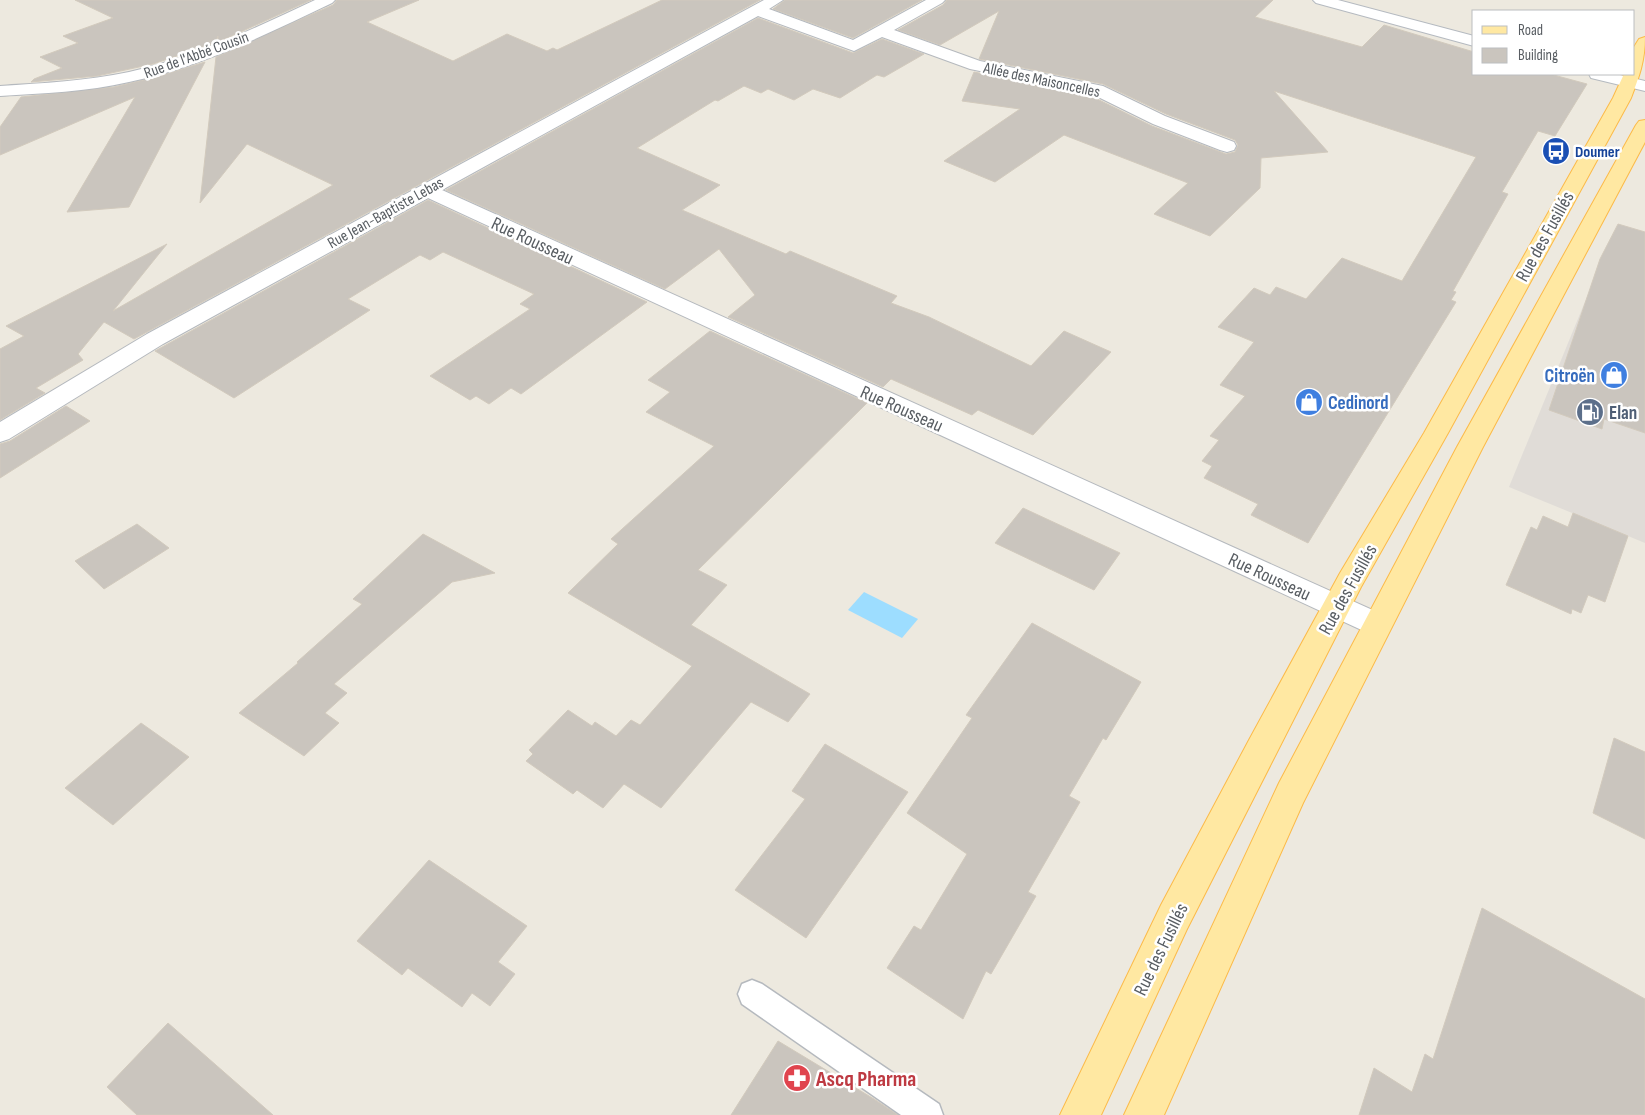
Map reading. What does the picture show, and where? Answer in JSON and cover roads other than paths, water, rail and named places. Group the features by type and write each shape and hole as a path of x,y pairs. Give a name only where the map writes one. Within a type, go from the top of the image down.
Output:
{"main road":[{"name":"Rue des Fusillés","path":"1080,1115 1174,917 1260,750 1337,606 1636,74 1636,57 1645,42"},
{"name":"Rue des Fusillés","path":"1144,1115 1291,794 1470,447 1645,125"}],"street":[{"name":"Rue de l'Abbé Cousin","path":"0,91 87,84 146,74 215,50 327,0"},
{"name":"Rue Jean-Baptiste Lebas","path":"0,433 155,338 775,0"},
{"path":"756,10 854,46 937,0"},
{"path":"1321,0 1472,40"},
{"name":"Allée des Maisoncelles","path":"881,31 976,65 1097,90 1159,120 1227,146"},
{"name":"Rue Rousseau","path":"426,190 1378,625"}],"lane":[{"path":"752,994 928,1115"}],"water":[{"path":"864,592 918,619 902,638 848,610"}],"place":[{"name":"Doumer","path":"1556,151"},
{"name":"Citroën","path":"1614,375"},
{"name":"Cedinord","path":"1309,402"},
{"name":"Elan","path":"1590,412"},
{"name":"Ascq Pharma","path":"797,1078"}]}
